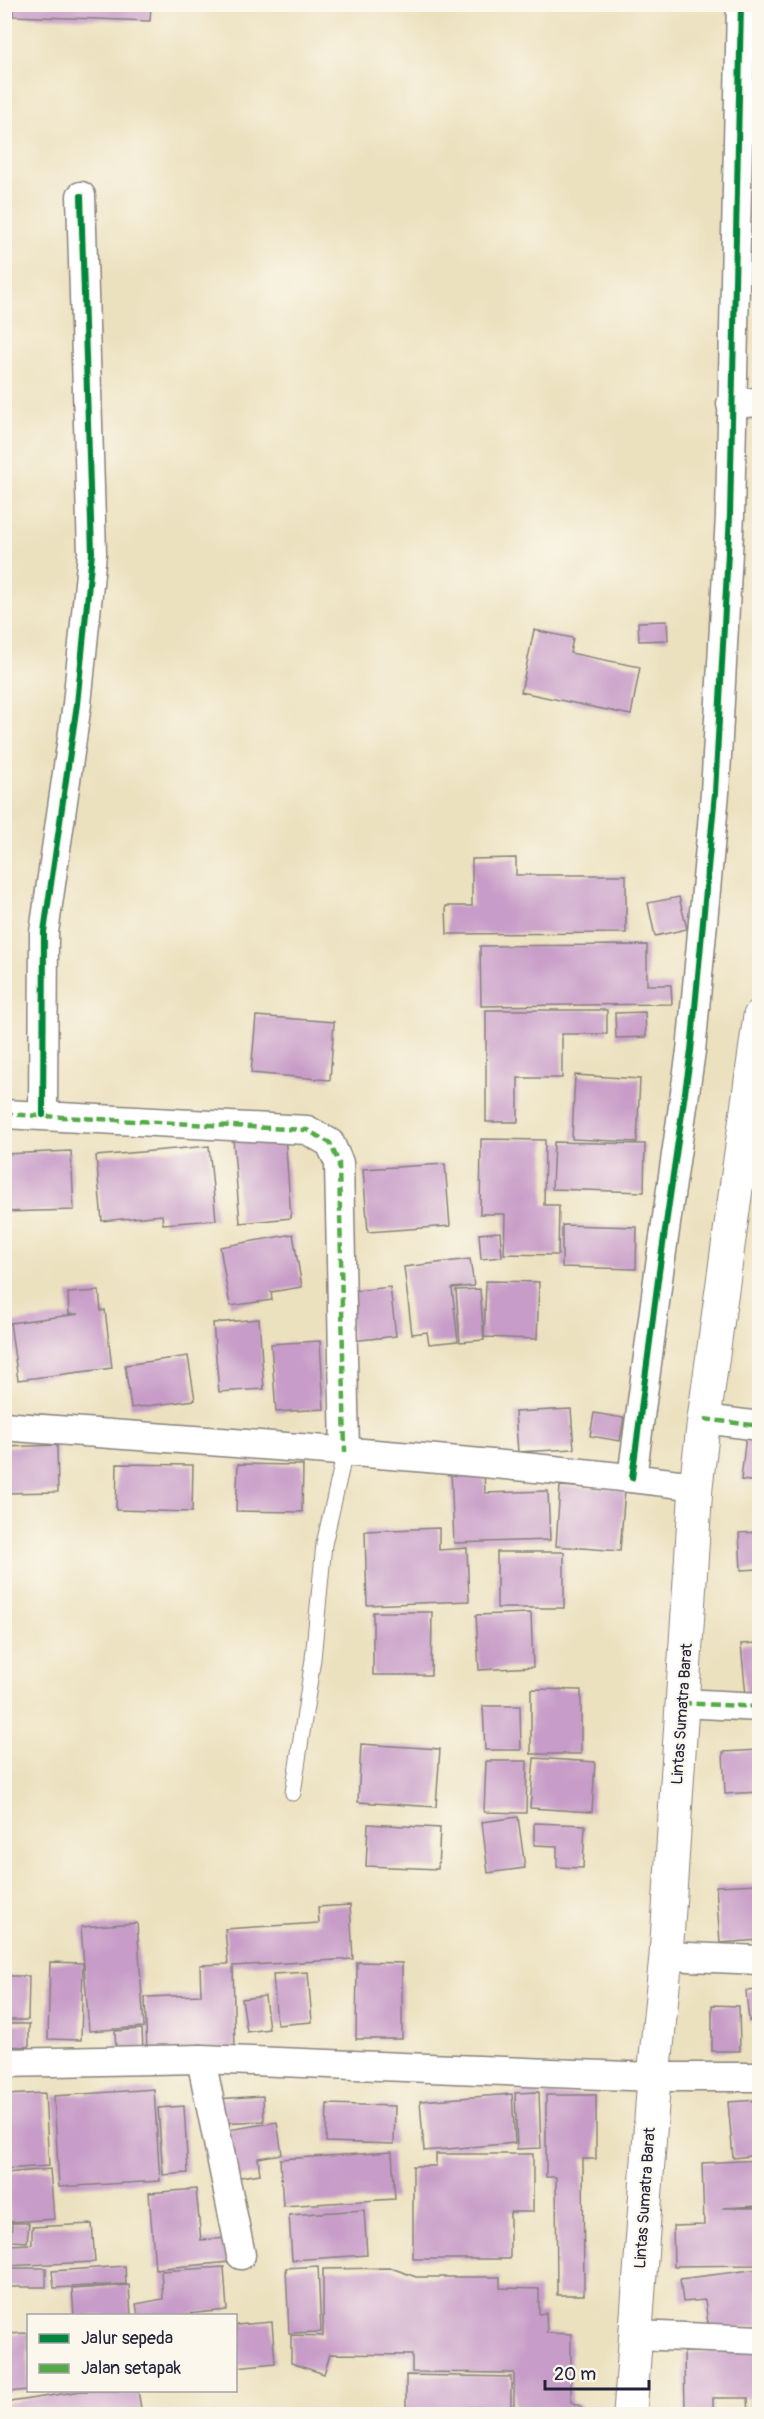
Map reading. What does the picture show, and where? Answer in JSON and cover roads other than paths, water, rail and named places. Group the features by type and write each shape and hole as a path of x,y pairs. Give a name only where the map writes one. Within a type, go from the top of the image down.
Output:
{"highway":[{"name":"Lintas Sumatra Barat","path":"630,2415 654,2077 666,1956 696,1486 759,1016"}],"street":[{"path":"632,1478 691,1051 715,793 730,515 741,4"},
{"path":"43,1115 44,932 77,704 92,553 81,196"},
{"path":"731,404 759,402"},
{"path":"4,1114 307,1130 330,1143 339,1163 345,1452"},
{"path":"704,1419 759,1426"},
{"path":"4,1426 345,1452 696,1486"},
{"path":"682,1703 759,1707"},
{"path":"666,1956 759,1960"},
{"path":"201,2059 241,2255"},
{"path":"4,2063 201,2059 654,2077 759,2077"},
{"path":"635,2335 759,2340"}],"lane":[{"path":"293,1793 313,1659 324,1544 345,1452"}]}
